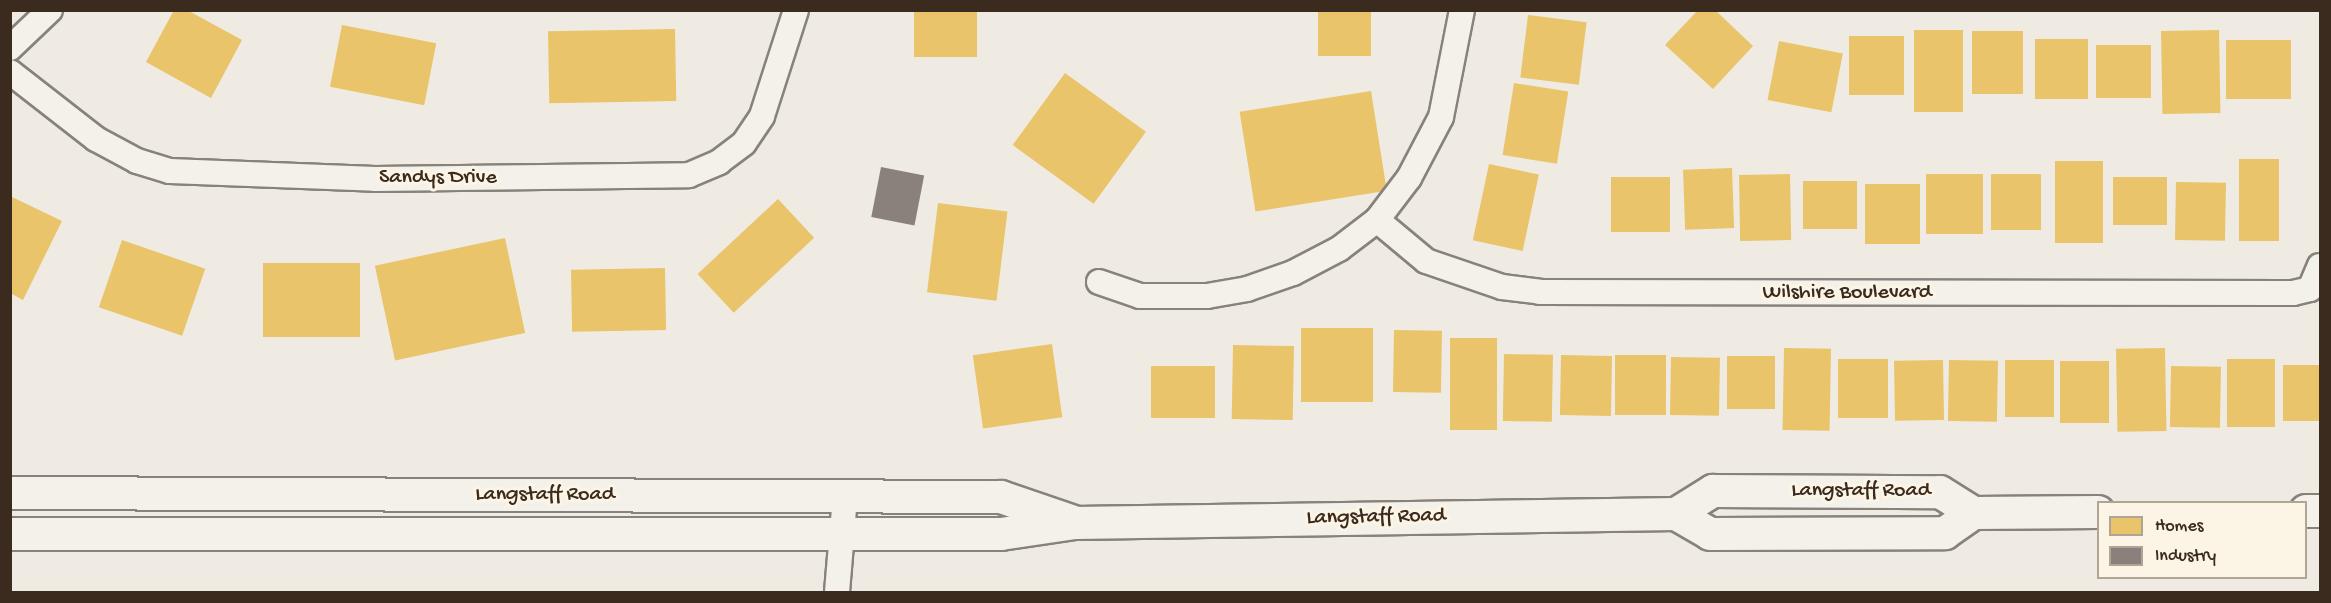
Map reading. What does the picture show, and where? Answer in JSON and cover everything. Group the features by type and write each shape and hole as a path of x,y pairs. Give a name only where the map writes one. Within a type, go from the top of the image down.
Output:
{"main road":[{"name":"Langstaff Road","path":"10,534 1001,534 1075,523 1676,514 1713,491 1940,492 1974,513 1945,533 1721,534 1698,529 1676,514"},
{"name":"Langstaff Road","path":"10,493 1001,497 1075,523"},
{"path":"1974,513 2097,512"}],"street":[{"path":"10,48 50,10"},
{"name":"Sandys Drive","path":"10,72 96,139 137,161 170,171 375,179 689,175 719,162 744,143 762,116 796,10"},
{"path":"1099,282 1140,296 1207,296 1248,289 1293,273 1340,249 1377,220 1409,178 1441,117 1462,10"},
{"name":"Wilshire Boulevard","path":"1377,220 1426,261 1502,287 1539,292 2293,293 2310,289 2320,266"},
{"path":"837,592 845,496"}],"building: Homes":[{"path":"174,10 187,10 242,40 211,98 146,62"},
{"path":"914,10 977,10 977,57 914,57"},
{"path":"1318,10 1371,10 1371,56 1318,56"},
{"path":"1698,10 1715,10 1753,46 1713,89 1665,45"},
{"path":"1528,15 1587,22 1579,85 1520,78"},
{"path":"342,25 436,43 424,105 330,87"},
{"path":"675,29 676,101 549,103 548,31"},
{"path":"1914,30 1963,30 1963,112 1914,112"},
{"path":"2219,30 2220,113 2162,114 2161,31"},
{"path":"1972,31 2023,31 2023,94 1972,94"},
{"path":"1849,36 1904,36 1904,95 1849,95"},
{"path":"2035,39 2088,39 2088,99 2035,99"},
{"path":"2226,40 2291,40 2291,99 2226,99"},
{"path":"1779,41 1843,53 1831,112 1768,100"},
{"path":"2096,45 2151,45 2151,98 2096,98"},
{"path":"1065,73 1146,132 1094,204 1013,145"},
{"path":"1514,83 1568,92 1557,164 1503,155"},
{"path":"1371,91 1387,191 1255,212 1240,112"},
{"path":"2239,159 2279,159 2279,241 2239,241"},
{"path":"2055,161 2103,161 2103,243 2055,243"},
{"path":"1489,164 1539,175 1523,251 1473,240"},
{"path":"1732,168 1734,228 1685,230 1683,170"},
{"path":"1790,174 1791,240 1740,241 1739,175"},
{"path":"1926,174 1983,174 1983,234 1926,234"},
{"path":"1991,174 2041,174 2041,230 1991,230"},
{"path":"1611,177 1670,177 1670,232 1611,232"},
{"path":"2113,177 2167,177 2167,225 2113,225"},
{"path":"1803,181 1857,181 1857,229 1803,229"},
{"path":"2176,182 2226,183 2225,241 2175,240"},
{"path":"1865,184 1920,184 1920,244 1865,244"},
{"path":"10,196 62,221 23,300 10,293"},
{"path":"778,199 814,238 734,313 698,274"},
{"path":"938,203 1007,212 997,301 927,292"},
{"path":"505,238 525,333 395,361 375,266"},
{"path":"122,240 205,269 182,336 99,307"},
{"path":"263,263 360,263 360,337 263,337"},
{"path":"665,268 666,330 572,332 571,270"},
{"path":"1301,328 1373,328 1373,402 1301,402"},
{"path":"1394,330 1442,331 1441,393 1393,392"},
{"path":"1450,338 1497,338 1497,430 1450,430"},
{"path":"1052,344 1062,417 983,428 973,355"},
{"path":"1233,345 1294,346 1293,420 1232,419"},
{"path":"1784,348 1831,349 1830,431 1783,430"},
{"path":"2165,348 2166,431 2117,432 2116,349"},
{"path":"1504,354 1553,355 1552,422 1503,421"},
{"path":"1561,355 1612,356 1611,416 1560,415"},
{"path":"1615,355 1666,355 1666,415 1615,415"},
{"path":"1727,356 1775,356 1775,409 1727,409"},
{"path":"1671,357 1720,358 1719,416 1670,415"},
{"path":"1838,359 1888,359 1888,418 1838,418"},
{"path":"2227,359 2275,359 2275,427 2227,427"},
{"path":"1943,360 1944,420 1895,421 1894,361"},
{"path":"1949,360 1998,361 1997,422 1948,421"},
{"path":"2005,360 2054,360 2054,417 2005,417"},
{"path":"2060,361 2109,361 2109,423 2060,423"},
{"path":"2283,365 2320,365 2320,421 2283,421"},
{"path":"1151,366 1215,366 1215,418 1151,418"},
{"path":"2171,366 2221,367 2220,428 2170,427"}],"building: Industry":[{"path":"881,167 924,175 914,225 871,217"}]}
